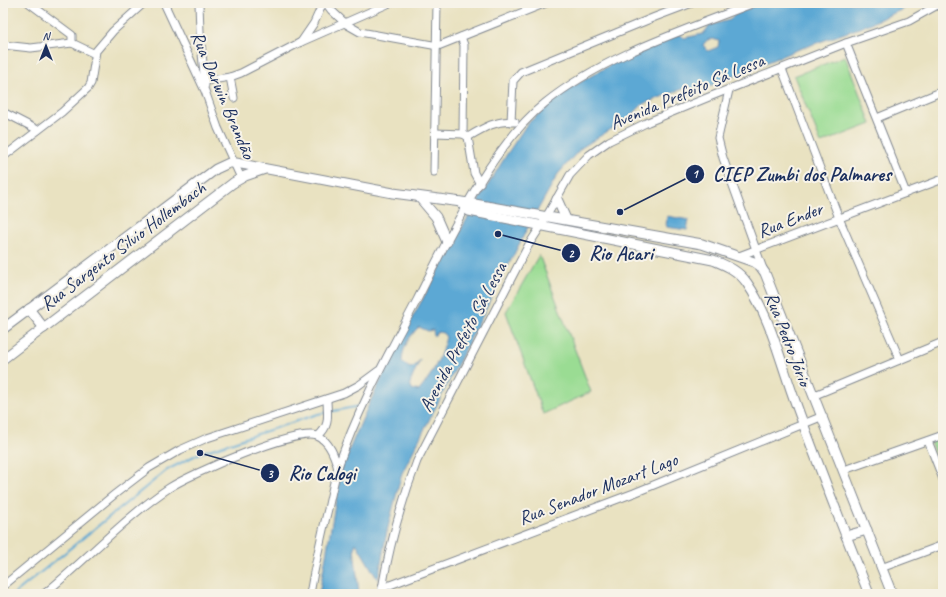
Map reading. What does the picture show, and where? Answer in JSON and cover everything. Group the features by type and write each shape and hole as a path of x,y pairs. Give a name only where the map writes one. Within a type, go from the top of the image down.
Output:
{"main road":[{"name":"Rua Sargento Silvio Hollembach","path":"3,329 216,169 226,164 236,163 267,168 315,179 467,205 566,219 702,244 754,262 763,269"},
{"name":"Rua Sargento Silvio Hollembach","path":"3,359 241,178 267,168"},
{"path":"420,197 436,217 447,242"},
{"path":"557,199 566,219"},
{"name":"Rua Sargento Silvio Hollembach","path":"467,205 538,226"},
{"name":"Rua Pedro Jório","path":"538,226 713,260 740,273 748,284 766,318 803,425 869,594"},
{"name":"Rua Pedro Jório","path":"763,269 782,311 892,594"},
{"path":"29,309 44,328"},
{"path":"766,318 782,311"},
{"path":"846,536 867,530"}],"street":[{"path":"29,3 72,35 72,43"},
{"name":"Rua Darwin Brandão","path":"164,3 205,91 223,140 236,163 241,178"},
{"path":"199,3 205,91"},
{"path":"300,42 314,23 323,3"},
{"path":"326,3 331,10 346,24 360,32 438,46 546,3"},
{"path":"205,81 230,77 300,42 346,24 390,3"},
{"path":"434,172 438,46 437,3"},
{"path":"512,122 513,81 521,72 692,3"},
{"path":"310,594 316,559 338,469 358,415 380,370 467,205 504,146 521,124 545,103 573,82 615,60 754,3"},
{"name":"Avenida Prefeito Sá Lessa","path":"382,591 389,552 403,498 417,461 543,216 557,199 570,175 578,165 610,141 648,122 846,43 909,21 941,3"},
{"path":"3,157 88,88 91,83 95,54 138,5"},
{"path":"461,37 464,45 466,135 474,173 480,184"},
{"path":"3,45 31,48 72,43 95,54"},
{"path":"846,43 906,193"},
{"path":"782,69 839,218 900,360"},
{"path":"230,77 234,98"},
{"name":"Rua Pedro Jório","path":"729,90 718,138 722,158 763,269"},
{"path":"877,118 943,91"},
{"path":"3,112 38,130"},
{"path":"435,133 466,135 494,124 512,122 521,124"},
{"name":"Rua Ender","path":"739,256 943,179"},
{"path":"815,395 943,342"},
{"path":"3,586 149,468 180,450 207,438 353,389 380,370"},
{"path":"318,436 326,428 326,399"},
{"name":"Rua Senador Mozart Lago","path":"382,591 634,493 823,416"},
{"path":"44,594 142,509 170,487 229,459 275,442 312,435 318,436 331,449 338,469"},
{"path":"844,470 943,435"},
{"path":"928,441 943,479"},
{"path":"881,568 943,545"}],"green space":[{"path":"845,56 871,124 821,143 794,76"},
{"path":"539,255 591,392 543,414 506,312"},
{"path":"943,437 943,473 931,444 934,440"}],"water":[{"path":"760,3 917,3 862,27 794,51 688,95 691,90 685,88 643,104 629,118 581,148 558,174 527,229 402,473 387,531 378,580 356,543 354,548 359,594 319,594 342,466 369,404 404,333 464,224 527,124 567,90 629,54 680,34 684,38 703,34 710,25 730,20 734,15","holes":["713,39 719,41 718,47 708,51 703,45 707,40","419,327 428,331 433,330 434,336 438,332 443,333 446,337 436,366 419,391 412,389 410,383 420,359 415,366 410,368 402,362 403,352 407,343 412,334"]},
{"path":"667,216 689,220 687,230 666,227"}],"waterway":[{"path":"14,594 167,470 200,453 318,414 360,406"}],"place":[{"name":"CIEP Zumbi dos Palmares","path":"620,212"},
{"name":"Rio Acari","path":"498,234"},
{"name":"Rio Calogi","path":"200,453"}]}
